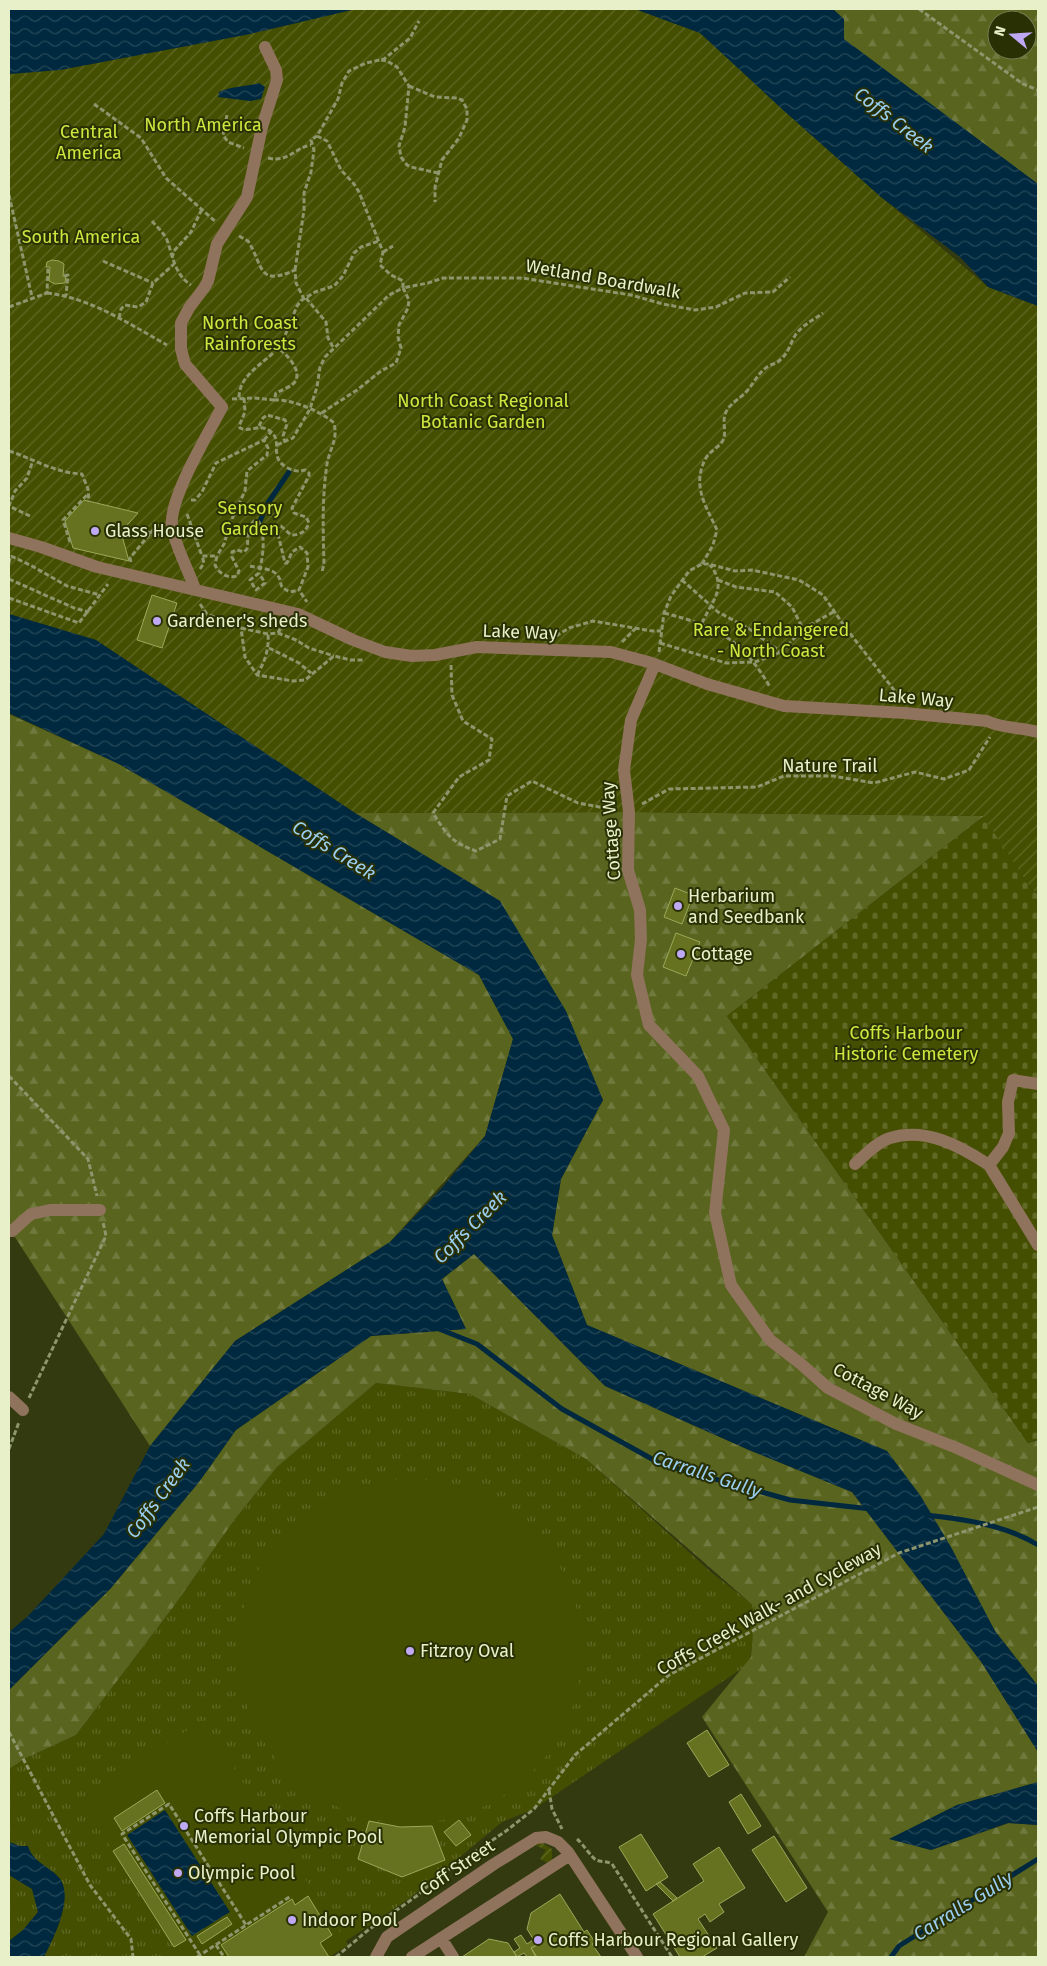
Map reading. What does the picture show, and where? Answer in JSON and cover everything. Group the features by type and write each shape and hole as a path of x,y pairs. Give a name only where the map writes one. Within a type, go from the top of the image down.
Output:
{"street":[{"path":"195,589 176,539 172,522 185,498 222,407 185,364 182,353 181,323 208,281 217,244 247,197 256,153 276,80 274,65 265,47"},
{"name":"Lake Way","path":"9,538 97,567 298,614 353,640 385,652 412,656 451,653 477,647 611,652 655,664 707,684 784,706 913,714 987,721 997,726 1018,727 1038,732"},
{"name":"Cottage Way","path":"655,664 631,720 624,770 629,812 628,870 640,910 641,939 637,975 649,1025 698,1076 724,1130 716,1213 731,1285 770,1340 802,1364 828,1388 896,1424 957,1448 1038,1485"},
{"path":"989,1166 1003,1147 1009,1133 1008,1102 1013,1080 1038,1084"},
{"path":"855,1164 889,1138 914,1135 941,1139 967,1150 989,1166 1038,1246"},
{"path":"9,1231 31,1214 50,1210 100,1210"},
{"path":"9,1397 23,1410"},
{"name":"Coff Street","path":"376,1957 387,1937 494,1864 536,1838 546,1837 558,1842 569,1854"},
{"path":"412,1957 569,1854 637,1957"},
{"path":"441,1938 453,1957"}],"path":[{"path":"919,9 1022,84 1038,90"},
{"path":"380,61 407,41 416,30 419,21"},
{"path":"334,349 328,338 326,322 305,298 296,283 295,270 304,206 303,196 311,172 314,152 311,140 318,136 338,99 342,83 349,71 366,63 388,61 397,67 409,86 435,97 462,100 467,109 467,120 459,138 444,156 435,187 436,202"},
{"path":"409,86 406,122 399,152 407,165 438,173"},
{"path":"94,104 141,138 166,178 227,230 248,241 257,262 265,273 271,277 279,277 295,270"},
{"path":"227,115 223,135 228,142 256,153 281,160 305,146 311,145"},
{"path":"318,136 327,141 342,170 357,188 384,252"},
{"path":"9,196 32,298"},
{"path":"172,258 174,251 191,232 202,209"},
{"path":"152,221 166,238 174,264 184,281 202,292"},
{"path":"238,398 246,378 278,348 297,306 315,292 334,286 343,276 354,253 361,247 379,241"},
{"path":"320,414 357,390 380,371 396,363 400,348 398,337 399,325 408,308 409,300 403,288 403,281 391,275 380,265 384,252 393,246"},
{"path":"103,261 153,283"},
{"path":"119,318 125,305 138,307 146,302 153,283 174,264"},
{"path":"47,294 48,267"},
{"path":"64,276 68,275 66,295"},
{"name":"Wetland Boardwalk","path":"403,288 443,278 522,278 631,294 663,304 695,310 716,307 745,294 774,292 790,277"},
{"path":"276,445 293,438 310,409 317,387 321,361 389,295 403,288"},
{"path":"10,306 47,294 66,295 119,318 182,353"},
{"path":"702,564 713,546 717,530 705,508 700,493 701,473 707,457 724,441 725,429 723,420 727,410 746,392 755,378 767,366 779,362 788,353 794,336 802,326 823,313"},
{"path":"274,400 276,393 293,383 296,371 292,363 278,348"},
{"path":"250,566 276,574 282,588 290,592 299,590 308,567 307,553 300,547 296,548 286,563 277,530 281,526 291,535 296,535 307,528 308,522 306,517 294,513 292,508 309,476 305,470 295,471 279,462 276,458 276,440 271,432 260,426 246,430 240,428 246,406 244,398 290,402 310,409 334,422 335,439 327,462 324,493 324,564 322,572"},
{"path":"260,426 263,418 267,415 285,420 287,424 283,436 285,442"},
{"path":"185,498 192,500 197,497 216,463 264,440 271,432"},
{"path":"259,573 265,583 256,590 250,580 259,573 263,531 259,522 254,521 248,529 246,536 247,549 244,552 237,550 232,552 232,558 239,571 236,576 225,576 215,565 231,521 245,491 247,471 267,455 268,448 264,440"},
{"path":"9,451 57,470 82,474 89,502"},
{"path":"30,516 9,506 15,491 27,478 33,460"},
{"path":"72,549 63,520 88,494"},
{"path":"185,508 202,556 217,556"},
{"path":"125,527 176,539"},
{"path":"131,562 130,558 151,533"},
{"path":"11,556 67,586 100,595"},
{"path":"655,664 659,656 664,613 671,596 689,571 702,564 735,571 752,570 799,580 823,595 845,627 913,714"},
{"path":"702,623 718,594 718,580 715,571 709,564"},
{"path":"9,598 79,624 117,572"},
{"path":"9,579 74,608 89,612"},
{"path":"682,580 718,612 748,628 781,652"},
{"path":"718,580 736,587 756,588 775,592 792,607 803,629"},
{"path":"195,589 202,608 207,614 241,628 268,634 278,633 296,640 309,648 334,656 352,660 370,658"},
{"path":"299,590 308,603"},
{"path":"660,643 726,663 755,662 781,652 803,629 835,611"},
{"path":"664,613 702,623 739,646 755,662 772,692 784,706"},
{"path":"551,639 569,628 593,621 661,631"},
{"path":"241,628 245,657 257,675 293,681 305,680 311,673 334,656"},
{"path":"257,675 264,663 269,648 268,634"},
{"path":"269,648 299,663 311,673"},
{"path":"451,653 452,695 463,721 492,739 490,760 459,777 433,813 445,832 458,845 476,851 500,839 507,796 532,781 578,803 629,812"},
{"name":"Nature Trail","path":"629,812 669,789 756,787 784,776 833,776 874,783 915,772 944,779 970,770 997,726"},
{"path":"9,1076 88,1159 106,1236 23,1410 9,1449"},
{"name":"Coffs Creek Walk- and Cycleway","path":"336,1957 367,1931 418,1895 436,1878 534,1809 575,1755 669,1676 898,1553 1038,1507"},
{"path":"9,1732 90,1885 131,1940 133,1957"},
{"path":"549,1790 552,1809 560,1828 566,1831"},
{"path":"246,1926 168,1804 122,1834 198,1956 246,1926 291,1896"},
{"path":"572,1835 586,1846 592,1857 612,1864 672,1957"},
{"path":"216,1945 224,1957"}],"green space":[{"name":"North Coast Regional Botanic Garden","path":"356,9 635,9 700,33 881,197 988,287 1038,306 1038,894 1032,890 983,816 629,812 355,813 96,640 9,614 9,74 60,70 250,34"},
{"path":"829,9 1038,9 1038,184 843,39"},
{"path":"9,714 119,764 479,975 513,1039 485,1136 390,1242 235,1341 150,1446 9,1228"},
{"path":"629,812 984,816 727,1016 1028,1443 1038,1440 1038,1686 995,1631 887,1451 587,1325 552,1235 561,1179 603,1100 500,901 355,813"},
{"name":"Coffs Harbour Historic Cemetery","path":"984,816 1032,890 1038,894 1038,1439 1028,1443 727,1016"},
{"path":"474,1254 605,1386 749,1450 852,1492 982,1663 1038,1752 1038,1782 957,1805 890,1839 931,1850 1009,1823 1038,1825 1038,1957 804,1957 828,1912 702,1717 751,1657 755,1607 586,1459 470,1394 376,1383 277,1467 235,1519 174,1606 76,1735 26,1758 9,1769 9,1690 111,1588 199,1482 236,1430 371,1336 466,1329 442,1279"},
{"path":"376,1383 470,1394 586,1459 712,1573 756,1607 750,1663 534,1809 502,1822 410,1898 346,1941 348,1945 329,1957 44,1957 60,1920 63,1909 64,1889 61,1880 57,1876 23,1849 9,1842 9,1769 26,1758 76,1735 174,1606 235,1519 277,1467"},
{"name":"Fitzroy Oval","path":"410,1479 444,1482 476,1492 505,1508 532,1529 553,1556 569,1585 579,1617 582,1651 579,1685 569,1717 553,1746 532,1773 505,1794 476,1810 444,1820 410,1823 376,1820 344,1810 315,1794 288,1773 267,1746 251,1717 241,1685 238,1651 241,1617 251,1585 267,1556 288,1529 315,1508 344,1492 376,1482"},
{"name":"Coffs Harbour Memorial Olympic Pool","path":"203,1720 348,1945 329,1957 181,1957 80,1800"},
{"path":"542,1843 552,1849 552,1859 548,1863 540,1859 546,1850 535,1845"},
{"path":"9,1875 32,1889 38,1912 23,1930 9,1941"}],"water":[{"path":"9,9 356,9 250,34 60,70 9,74"},
{"name":"Coffs Creek","path":"635,9 833,9 844,19 844,39 1038,184 1038,306 988,287 960,257 881,197 700,33"},
{"path":"259,83 265,87 261,99 250,101 218,97 219,92 224,90"},
{"name":"Coffs Creek","path":"9,614 96,640 355,813 500,901 566,1011 603,1100 561,1179 552,1235 587,1325 887,1451 920,1495 951,1547 995,1631 1038,1686 1038,1752 982,1663 852,1492 749,1450 605,1386 474,1254 442,1279 466,1329 371,1336 236,1430 199,1482 111,1588 9,1690 9,1632 27,1617 104,1534 150,1446 235,1341 390,1242 440,1190 485,1136 513,1039 479,975 119,764 9,713"},
{"path":"1038,1782 1038,1825 1008,1823 931,1850 889,1839 957,1805"},
{"name":"Olympic Pool","path":"165,1810 230,1912 192,1936 127,1835"},
{"path":"9,1842 20,1846 28,1846 30,1852 60,1879 64,1887 65,1897 61,1918 44,1957 9,1957 9,1941 23,1930 38,1912 32,1889 9,1875"}],"building":[{"path":"52,260 64,264 63,276 66,276 65,283 55,284 49,281 50,267 46,267 47,262"},
{"name":"Glass House","path":"84,500 138,513 121,532 129,561 73,548 65,521"},
{"name":"Gardener's sheds","path":"152,595 177,603 162,648 137,640"},
{"name":"Herbarium and Seedbank","path":"675,888 693,895 682,924 664,917"},
{"name":"Cottage","path":"676,933 700,942 686,976 663,967"},
{"path":"707,1730 729,1765 709,1777 687,1743"},
{"path":"157,1790 165,1803 122,1831 114,1818"},
{"path":"741,1794 761,1826 748,1834 729,1802"},
{"path":"459,1820 471,1835 456,1846 444,1832"},
{"path":"369,1821 400,1827 432,1826 445,1860 402,1877 358,1859"},
{"path":"641,1834 668,1877 646,1891 619,1847"},
{"path":"774,1836 807,1888 786,1902 752,1850"},
{"path":"124,1844 186,1940 174,1947 113,1851"},
{"path":"719,1847 745,1888 719,1904 724,1912 710,1922 705,1914 698,1919 717,1948 702,1957 680,1957 653,1914 704,1881 693,1864"},
{"path":"660,1882 677,1898 673,1901 656,1884"},
{"path":"560,1894 584,1932 587,1930 595,1942 592,1944 601,1957 536,1957 531,1948 537,1945 527,1929 531,1913"},
{"name":"Indoor Pool","path":"308,1896 332,1935 320,1943 329,1957 229,1957 221,1945 292,1899 295,1905"},
{"path":"227,1917 232,1924 202,1944 197,1936"},
{"path":"521,1935 527,1944 533,1940 537,1945 531,1948 537,1957 527,1957 524,1953 517,1957 514,1952 520,1948 514,1939"},
{"path":"489,1939 508,1943 517,1957 462,1957"}],"waterway":[{"path":"260,521 268,503 289,472"},
{"name":"Carralls Gully","path":"439,1329 477,1344 562,1409 661,1464 790,1500 871,1509"},
{"name":"Carralls Gully","path":"926,1515 984,1524 1012,1532 1038,1545"},
{"name":"Carralls Gully","path":"891,1957 899,1946 1038,1859"}],"place":[{"name":"Glass House","path":"95,531"},
{"name":"Gardener's sheds","path":"157,621"},
{"name":"Herbarium and Seedbank","path":"678,906"},
{"name":"Cottage","path":"681,954"},
{"name":"Fitzroy Oval","path":"410,1651"},
{"name":"Coffs Harbour Memorial Olympic Pool","path":"184,1826"},
{"name":"Olympic Pool","path":"178,1873"},
{"name":"Indoor Pool","path":"292,1920"},
{"name":"Coffs Harbour Regional Gallery","path":"538,1940"}],"park label":[{"name":"North America","path":"203,125"},
{"name":"Central America","path":"89,142"},
{"name":"South America","path":"81,237"},
{"name":"North Coast Rainforests","path":"250,333"},
{"name":"Sensory Garden","path":"250,518"},
{"name":"Rare & Endangered - North Coast","path":"771,640"}]}
